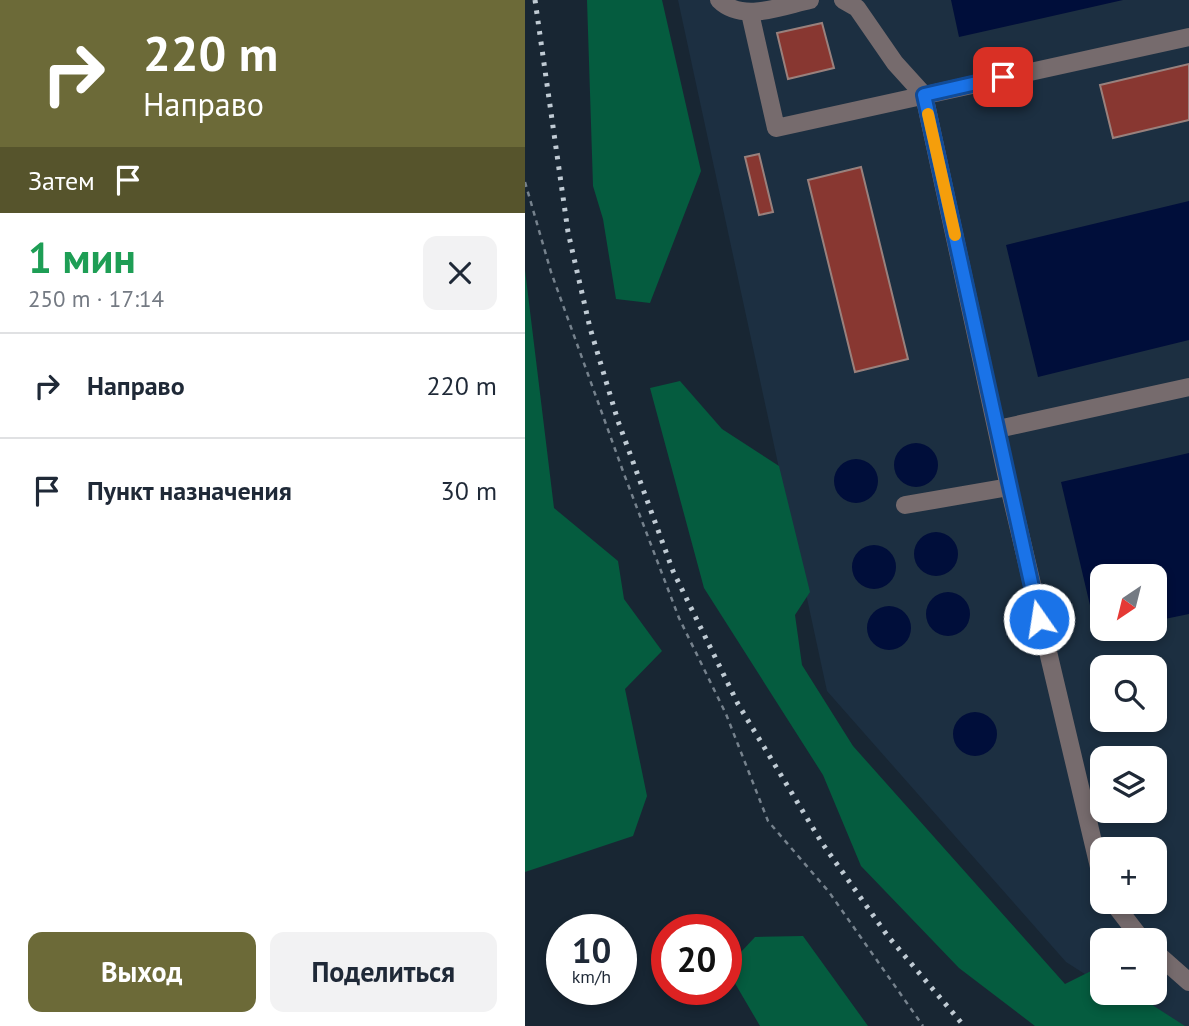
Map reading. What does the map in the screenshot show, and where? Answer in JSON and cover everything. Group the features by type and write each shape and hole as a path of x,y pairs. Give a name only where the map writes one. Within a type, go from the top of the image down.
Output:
{"lane":[{"path":"719,0 726,7 750,13 810,0"},
{"path":"843,0 857,8 895,63 924,95 1009,487 1092,837"},
{"path":"750,13 776,128 1189,37"},
{"path":"997,429 1189,387"},
{"path":"905,506 1009,487"},
{"path":"1122,914 1133,928"},
{"path":"1167,963 1189,982"}],"path":[{"path":"525,182 551,272 628,486 679,618 726,714 768,821 829,892 923,1026"}],"shaded area":[{"path":"678,0 1189,0 1189,1026 1167,1026 1134,1005 1167,1005 1167,928 1090,928 1090,977 1066,962 827,691"}],"green space":[{"path":"587,0 662,0 701,171 650,303 616,299 603,219 593,186"},
{"path":"525,270 554,508 618,561 624,599 662,651 625,689 647,796 633,836 525,872"},
{"path":"680,381 722,429 779,466 810,592 795,615 802,665 853,746 1065,984 1090,972 1090,1005 1152,1005 1185,1026 1035,1026 959,968 861,866 823,775 704,588 650,388"},
{"path":"803,936 868,1026 760,1026 742,995 742,951 755,937"}],"water":[{"path":"951,0 1123,0 959,37"},
{"path":"1189,201 1189,340 1038,377 1006,245"},
{"path":"916,443 931,450 938,465 931,480 916,487 901,480 894,465 901,450"},
{"path":"1189,453 1189,614 1167,619 1167,564 1090,564 1090,605 1061,482"},
{"path":"856,459 871,466 878,481 871,496 856,503 841,496 834,481 841,466"},
{"path":"936,532 951,539 958,554 951,569 936,576 921,569 914,554 921,539"},
{"path":"874,545 889,552 896,567 889,582 874,589 859,582 852,567 859,552"},
{"path":"948,592 963,599 970,614 963,629 948,636 933,629 926,614 933,599"},
{"path":"889,606 904,613 911,628 904,643 889,650 874,643 867,628 874,613"},
{"path":"975,712 990,719 997,734 990,749 975,756 960,749 953,734 960,719"}],"building":[{"path":"822,23 834,68 788,79 777,33"},
{"path":"1189,64 1189,120 1113,138 1100,85"},
{"path":"759,154 773,212 759,215 745,157"},
{"path":"861,167 908,359 855,372 808,180"}],"railway":[{"path":"535,0 568,232 590,328 618,421 673,571 738,704 822,843 887,935 964,1026"}],"slow traffic":[{"path":"928,114 955,235"}],"route":[{"path":"1003,77 924,95 1039,619"}]}
